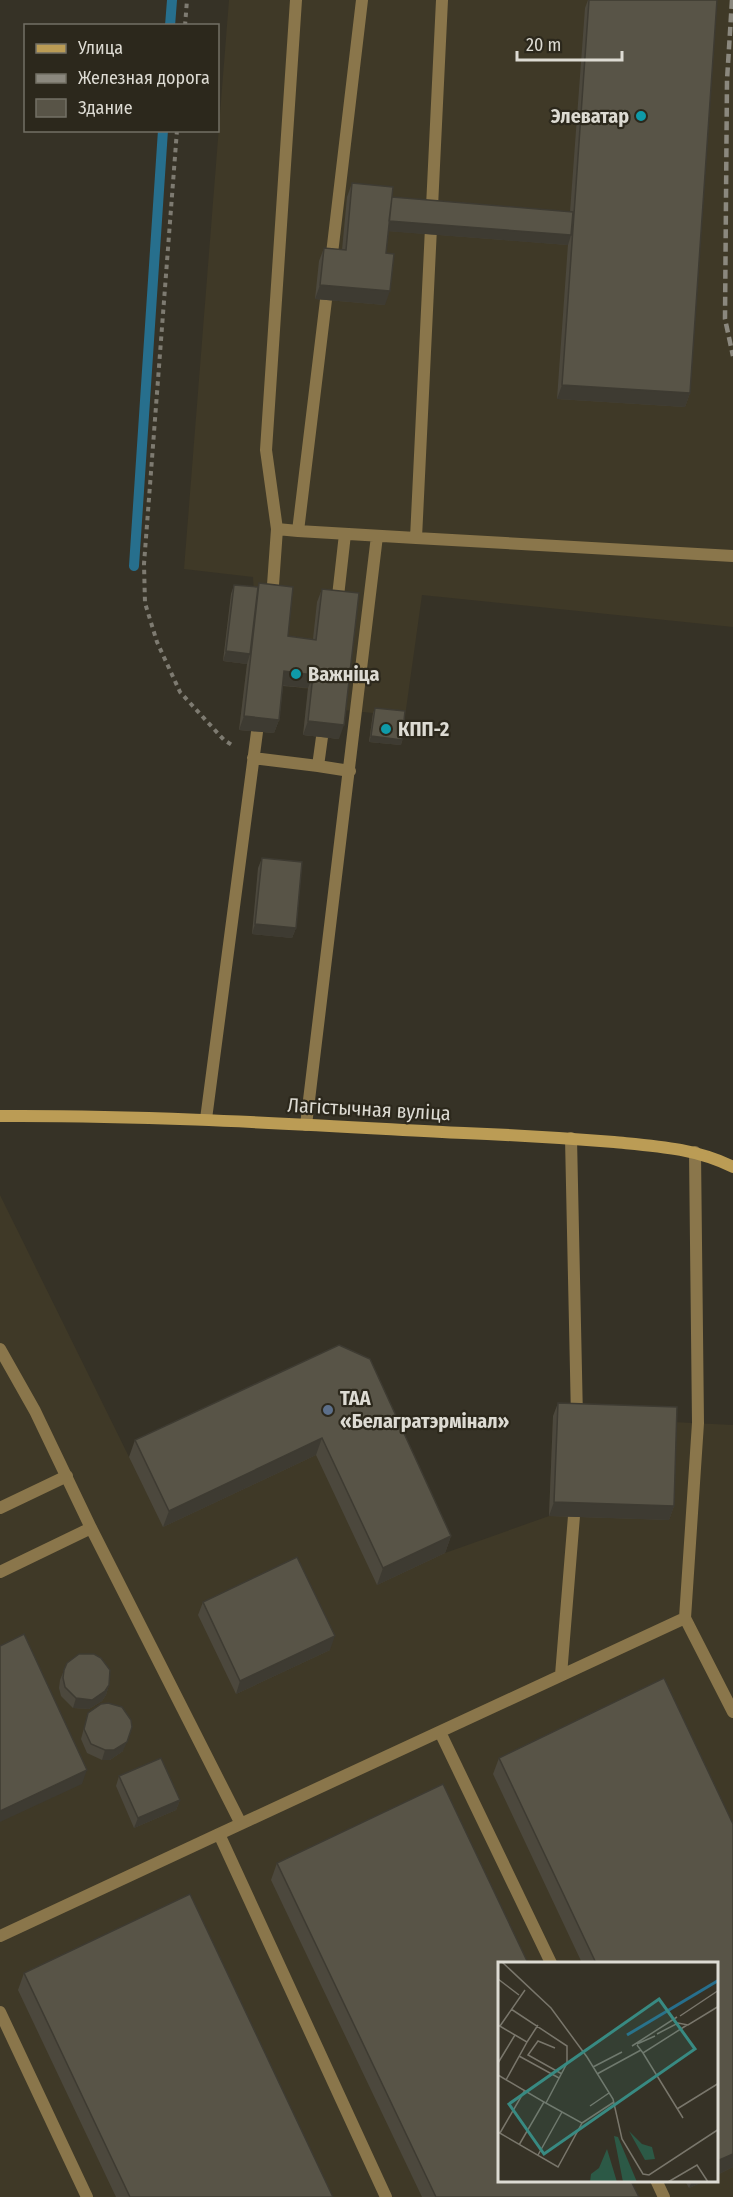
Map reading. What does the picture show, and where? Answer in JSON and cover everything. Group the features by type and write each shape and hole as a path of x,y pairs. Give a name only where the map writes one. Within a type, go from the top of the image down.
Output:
{"street":[{"name":"Лагістычная вуліца","path":"0,1116 74,1115 206,1119 571,1138 664,1146 695,1152 733,1167"}],"lane":[{"path":"272,599 277,529 266,450 296,0"},
{"path":"331,262 362,0"},
{"path":"416,538 442,0"},
{"path":"298,531 326,300"},
{"path":"277,529 733,556"},
{"path":"337,604 345,534"},
{"path":"306,1125 377,536"},
{"path":"206,1119 257,732"},
{"path":"318,766 322,737"},
{"path":"253,758 350,771"},
{"path":"571,1138 577,1418"},
{"path":"695,1152 698,1423 685,1618 733,1712"},
{"path":"0,1349 35,1411 91,1528 241,1824"},
{"path":"0,1508 67,1476"},
{"path":"561,1676 574,1516"},
{"path":"0,1572 91,1528"},
{"path":"0,1936 685,1618"},
{"path":"440,1732 551,1962"},
{"path":"219,1834 386,2197"},
{"path":"0,2012 87,2197"},
{"path":"656,2182 664,2197"}],"path":[{"path":"185,24 187,0"},
{"path":"177,132 144,564 144,603 157,642 180,692 224,740 253,758"}],"shaded area":[{"path":"229,0 733,0 733,627 422,595 401,745 369,742 373,713 343,710 339,739 303,735 308,689 280,685 274,733 239,730 247,664 223,661 231,594 254,597 253,577 184,569"},
{"name":"ТАА «Белагратэрмінал»","path":"0,1195 129,1457 333,1362 364,1375 445,1553 549,1516 553,1416 733,1425 733,2197 0,2197"}],"building":[{"name":"Элеватар","path":"589,0 717,0 690,393 562,385"},
{"path":"352,183 393,187 386,253 394,254 390,291 320,285 324,248 346,250"},
{"path":"392,197 573,212 571,235 389,221"},
{"name":"Важніца","path":"259,583 293,587 288,636 316,640 322,589 359,593 344,725 308,721 313,675 284,671 279,720 244,716"},
{"path":"234,585 258,587 250,654 226,651"},
{"name":"КПП-2","path":"375,708 405,711 402,740 371,736"},
{"path":"262,858 302,862 296,928 255,924"},
{"path":"339,1345 370,1359 451,1536 383,1568 322,1438 169,1511 135,1440"},
{"path":"558,1403 677,1407 674,1506 554,1502"},
{"path":"297,1557 335,1636 240,1681 203,1602"},
{"path":"24,1634 87,1770 0,1811 0,1646"},
{"path":"79,1654 94,1654 101,1658 110,1670 109,1685 105,1691 92,1700 76,1698 65,1687 64,1670 67,1663"},
{"path":"664,1678 733,1824 733,2154 718,2161 718,1962 596,1962 499,1758"},
{"path":"108,1703 122,1707 131,1720 132,1727 127,1742 114,1750 105,1750 91,1744 84,1729 88,1713 101,1704"},
{"path":"161,1758 180,1800 138,1818 119,1776"},
{"path":"443,1784 528,1962 498,1962 498,2182 632,2182 639,2197 436,2197 277,1863"},
{"path":"190,1894 333,2197 130,2197 24,1973"}],"waterway":[{"path":"170,24 172,0"},
{"path":"134,566 163,132"}],"railway":[{"path":"732,0 727,80 725,319 733,356"}],"place":[{"name":"Элеватар","path":"641,116"},
{"name":"Важніца","path":"296,674"},
{"name":"КПП-2","path":"386,729"},
{"name":"ТАА «Белагратэрмінал»","path":"328,1410"}]}
